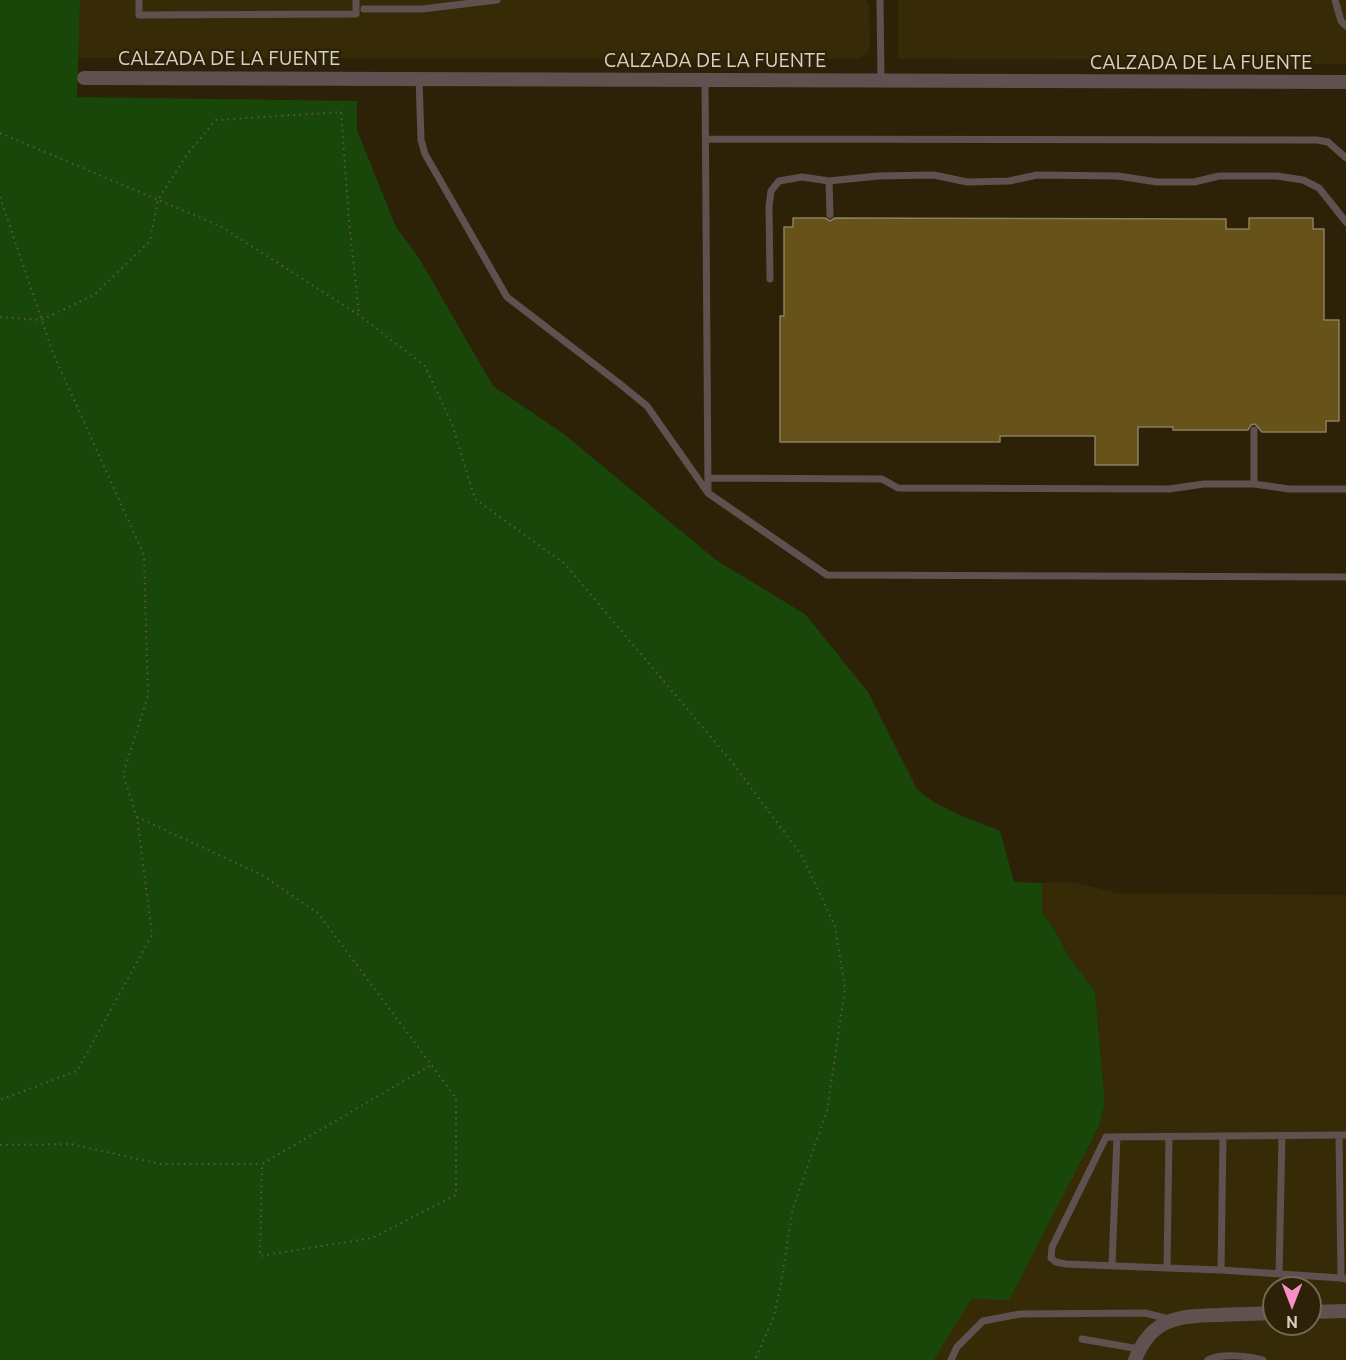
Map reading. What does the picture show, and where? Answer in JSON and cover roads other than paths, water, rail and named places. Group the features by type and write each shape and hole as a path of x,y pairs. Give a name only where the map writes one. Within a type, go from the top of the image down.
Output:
{"street":[{"name":"CALZADA DE LA FUENTE","path":"84,78 1346,82"},
{"path":"1322,1312 1346,1311"},
{"path":"1137,1355 1149,1335 1171,1320 1186,1315 1262,1313"}],"lane":[{"path":"139,0 139,15 162,15 356,14 356,0"},
{"path":"403,0 403,9"},
{"path":"364,9 452,6 497,0"},
{"path":"880,0 881,81"},
{"path":"1335,0 1341,21 1346,26"},
{"path":"419,78 421,140 425,154 507,297 647,406 708,493 827,575 1346,577"},
{"path":"705,80 708,493"},
{"path":"706,139 1317,140 1328,142 1346,158"},
{"path":"770,279 769,206 771,192 779,182 802,177 829,180 878,176 934,176 967,182 1009,182 1036,176 1118,176 1157,182 1194,182 1219,176 1277,176 1303,180 1319,188 1346,222"},
{"path":"829,180 830,215"},
{"path":"1254,430 1254,484"},
{"path":"708,478 882,479 898,488 1158,489 1204,484 1254,484 1289,489 1346,489"},
{"path":"1342,1135 1343,1278 1221,1270 1066,1264 1056,1262 1051,1258 1052,1247 1106,1137 1282,1136 1342,1135"},
{"path":"1221,1270 1223,1136"},
{"path":"1279,1274 1282,1136"},
{"path":"1112,1265 1117,1137"},
{"path":"1167,1268 1169,1137"},
{"path":"951,1360 957,1347 983,1321 1020,1314 1145,1313 1171,1320"},
{"path":"1082,1339 1137,1355"},
{"path":"1208,1360 1222,1356 1263,1360"}]}
